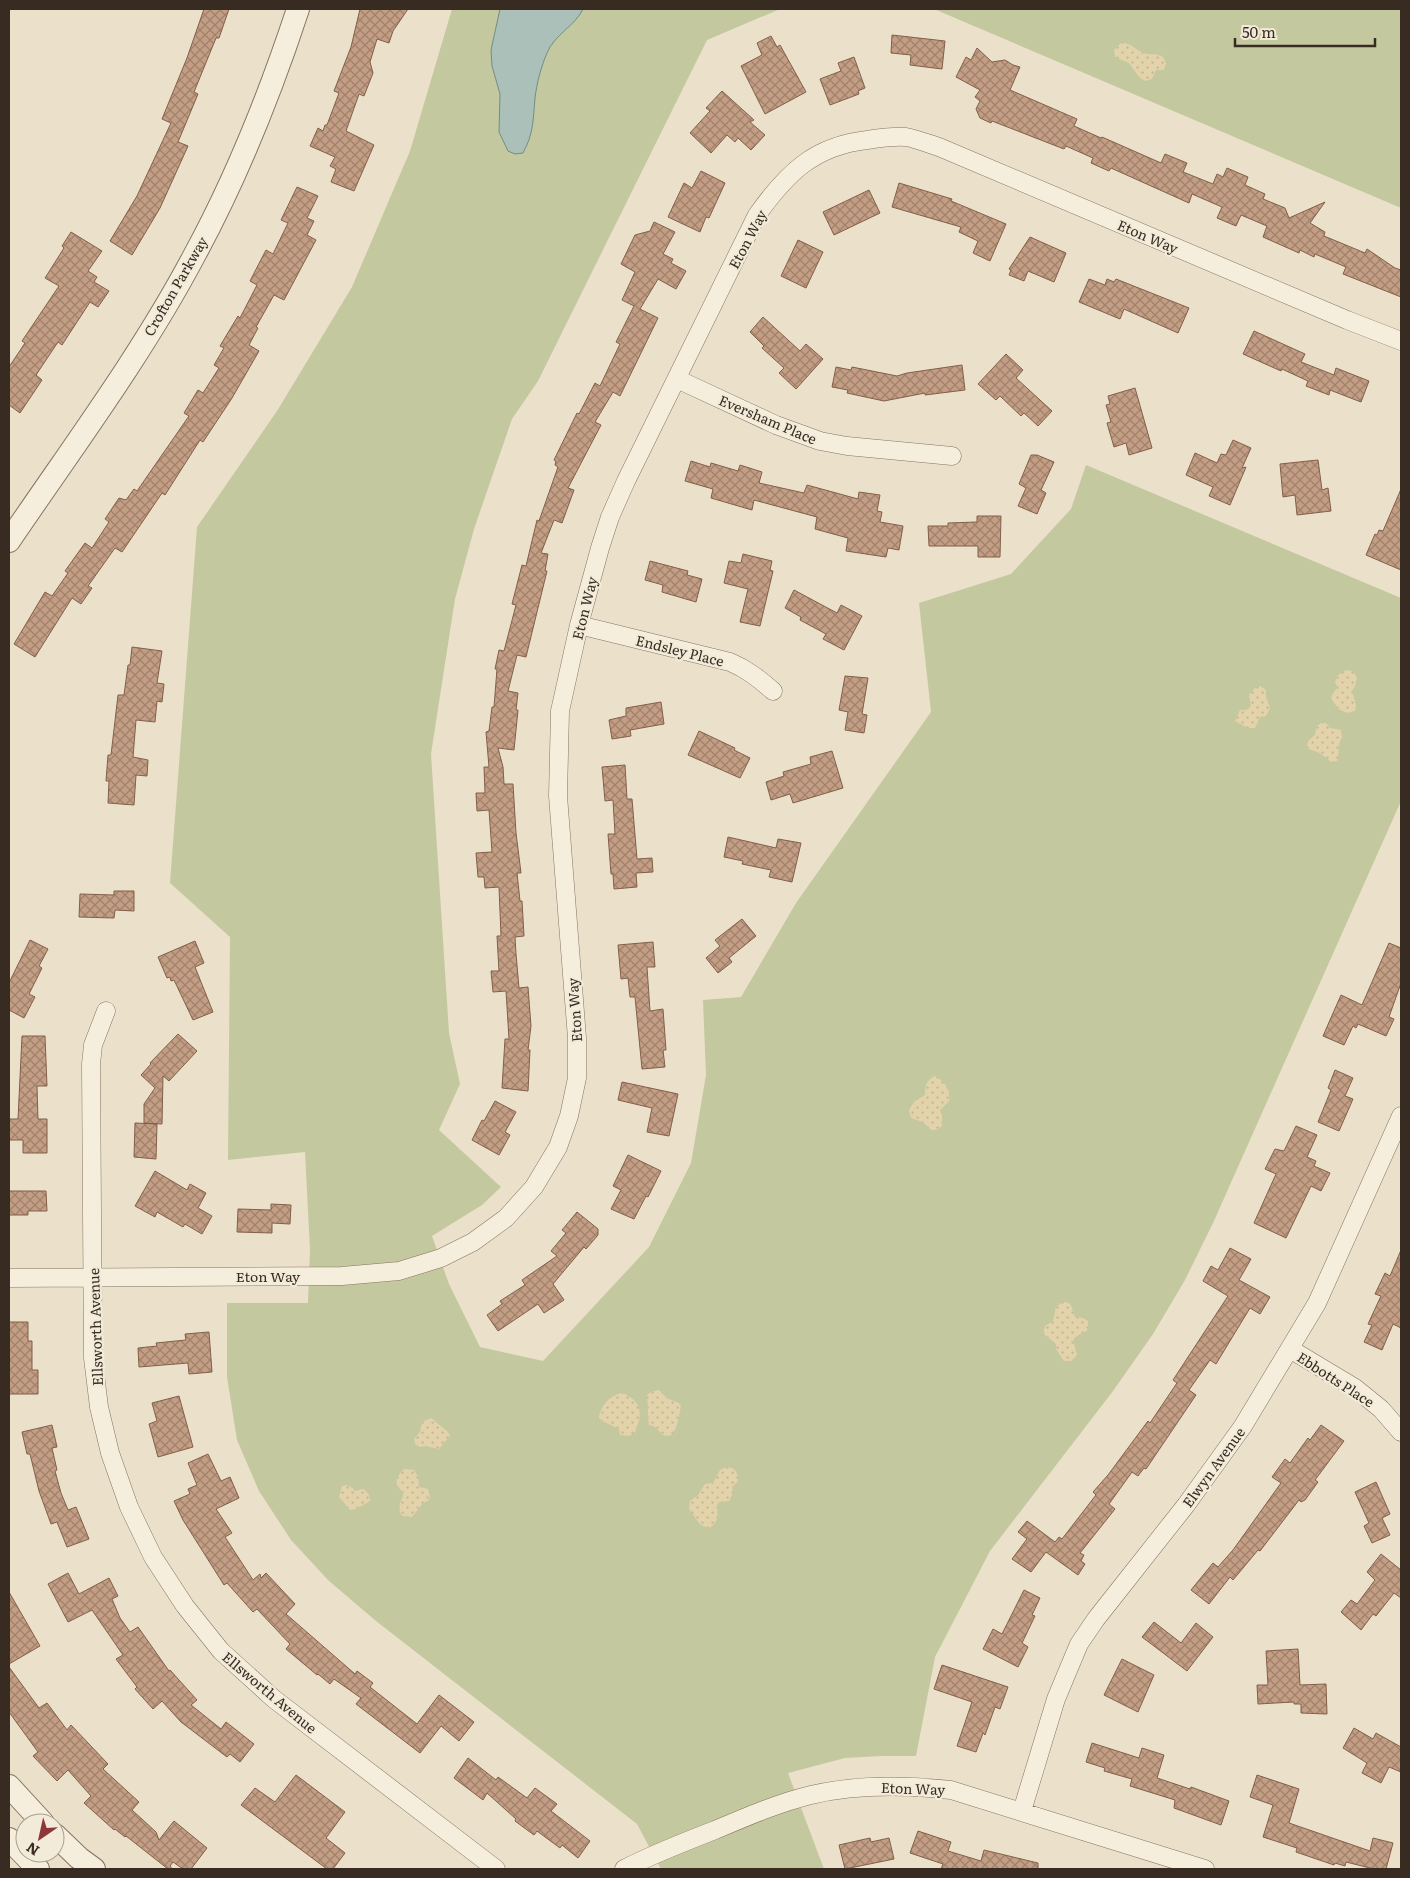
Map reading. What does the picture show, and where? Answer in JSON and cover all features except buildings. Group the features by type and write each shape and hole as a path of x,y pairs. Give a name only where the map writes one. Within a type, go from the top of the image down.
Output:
{"street":[{"name":"Crofton Parkway","path":"9,541 148,335 194,256 239,166 277,72 298,9"},
{"name":"Eton Way","path":"9,1278 342,1276 399,1271 441,1258 474,1242 506,1218 534,1187 558,1147 569,1116 576,1078 577,1038 558,796 558,754 560,711 579,625 610,517 758,216 776,189 797,168 818,154 849,142 906,137 940,147 1401,342"},
{"name":"Eversham Place","path":"677,379 776,425 820,441 847,446 952,456"},
{"name":"Endsley Place","path":"579,625 730,662 744,668 773,691"},
{"name":"Ellsworth Avenue","path":"106,1011 93,1045 91,1064 93,1358 99,1407 110,1453 129,1507 153,1557 185,1606 221,1651 274,1699 496,1869"},
{"name":"Elwyn Avenue","path":"1022,1810 1056,1699 1079,1644 1096,1619 1186,1505 1238,1434 1290,1349 1328,1280 1401,1116"},
{"name":"Ebbotts Place","path":"1290,1349 1355,1388 1381,1409 1401,1432"},
{"name":"Eton Way","path":"624,1869 649,1856 776,1805 812,1794 858,1787 907,1785 951,1790 1022,1810 1205,1869"},
{"path":"9,1786 34,1813"},
{"path":"9,1839 38,1869"},
{"path":"65,1844 94,1869"}],"green space":[{"path":"452,9 780,9 707,40 538,381 512,419 474,529 455,599 431,754 449,1033 460,1084 439,1130 501,1187 482,1205 432,1236 449,1284 480,1347 543,1361 649,1247 691,1163 706,1075 703,1000 741,997 796,903 931,712 919,603 1011,574 1071,509 1086,465 1401,598 1401,801 1213,1223 1185,1280 1153,1334 1113,1391 990,1551 935,1657 916,1756 845,1758 788,1773 824,1869 661,1869 637,1824 376,1621 328,1580 291,1540 259,1491 237,1440 227,1377 227,1303 308,1303 310,1250 305,1152 228,1160 230,937 170,883 197,527 277,411 352,287 410,151"},
{"path":"934,9 1401,9 1401,208"}],"sand":[{"path":"1122,42 1146,54 1163,57 1166,63 1164,70 1156,70 1152,79 1145,81 1139,77 1129,63 1115,57 1114,50"},
{"path":"1346,670 1352,671 1357,677 1352,691 1356,706 1355,711 1351,712 1341,710 1331,698 1338,687 1335,683 1337,676"},
{"path":"1260,686 1266,690 1266,697 1270,708 1266,716 1260,717 1255,728 1248,728 1235,721 1240,710 1246,710 1251,706 1249,695 1255,688"},
{"path":"1321,723 1326,723 1330,728 1341,730 1342,737 1337,761 1331,762 1320,753 1309,749 1307,745 1309,740 1315,735 1317,726"},
{"path":"935,1076 946,1087 949,1093 949,1101 940,1110 942,1126 932,1130 920,1121 912,1118 909,1110 914,1102 925,1095 927,1084"},
{"path":"1063,1302 1071,1305 1075,1317 1088,1321 1088,1329 1073,1340 1077,1355 1071,1361 1064,1361 1056,1349 1056,1344 1044,1332 1045,1326 1053,1321 1056,1307"},
{"path":"658,1390 681,1406 674,1431 671,1435 667,1436 649,1425 647,1395"},
{"path":"623,1393 634,1400 640,1414 635,1432 629,1436 620,1435 619,1429 599,1418 601,1409 607,1401"},
{"path":"431,1418 448,1432 450,1436 439,1449 425,1446 420,1447 415,1444 414,1439 420,1432 422,1422"},
{"path":"727,1467 735,1471 738,1481 732,1487 733,1493 729,1501 719,1502 717,1505 718,1515 715,1523 709,1528 705,1527 699,1523 689,1509 690,1501 698,1495 705,1484 713,1483 720,1470"},
{"path":"404,1469 414,1470 418,1477 419,1487 428,1489 430,1497 412,1517 403,1516 400,1513 403,1491 398,1486 397,1480"},
{"path":"346,1485 353,1488 354,1491 364,1489 369,1495 370,1501 356,1509 350,1510 339,1497 342,1486"}],"water":[{"path":"500,9 583,9 575,21 554,41 547,53 537,86 531,132 523,153 515,154 508,151 499,132 500,94 492,66 491,50"}]}
